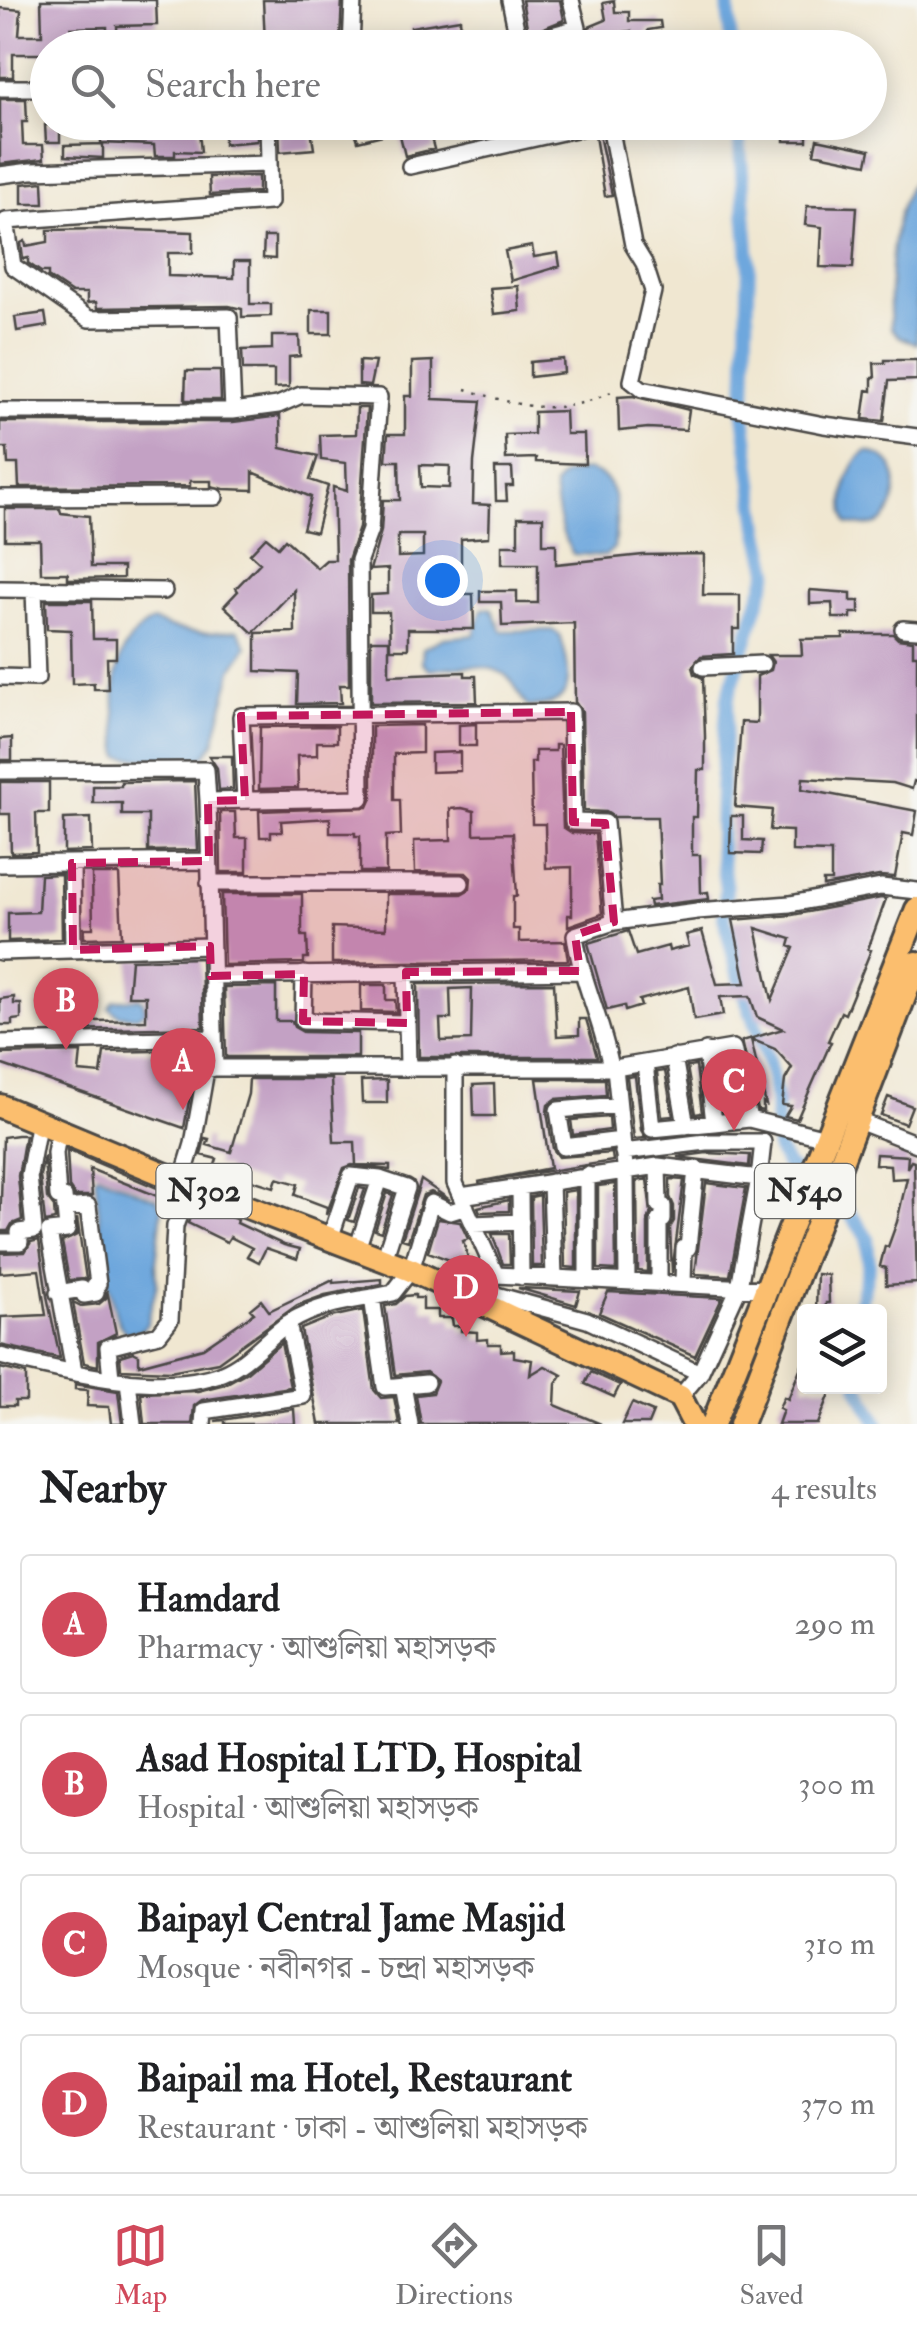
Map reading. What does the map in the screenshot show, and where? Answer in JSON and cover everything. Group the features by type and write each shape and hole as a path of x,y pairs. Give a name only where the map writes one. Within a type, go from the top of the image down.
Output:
{"highway":[{"name":"N540","path":"741,1424 801,1266 842,1126 917,909"},
{"name":"N540","path":"713,1424 776,1265 842,1126 908,1009 917,963"},
{"name":"N302","path":"0,1106 186,1183 487,1298 680,1397"},
{"path":"680,1397 694,1424"}],"street":[{"path":"352,0 352,30"},
{"path":"510,0 516,30"},
{"path":"571,30 578,28 572,0"},
{"path":"0,88 30,88"},
{"path":"6,222 270,202 268,140"},
{"path":"410,166 501,140"},
{"path":"613,140 633,245 644,262 653,291 632,381 642,389 732,407 824,425 917,437"},
{"path":"0,175 31,170 269,164"},
{"path":"0,205 13,266 89,319 229,317 233,411"},
{"path":"0,410 233,411 278,405 301,394 379,396 370,530 359,560 361,798 208,800"},
{"path":"0,498 215,497"},
{"path":"0,589 164,590"},
{"path":"0,677 37,678 34,589"},
{"path":"703,667 762,664"},
{"path":"245,800 241,716 571,712 573,822 606,822 614,922"},
{"path":"0,771 206,770 215,1068"},
{"path":"0,864 209,861"},
{"path":"72,863 73,950"},
{"path":"209,882 461,883"},
{"path":"627,1281 625,1169 613,1068 580,971 574,935 614,922 697,910 790,904 881,887 917,891"},
{"path":"0,952 210,946"},
{"path":"211,976 580,971"},
{"path":"406,972 408,1066"},
{"path":"304,974 303,1021 408,1023"},
{"path":"0,1043 214,1038"},
{"path":"133,1424 108,1347 159,1334 170,1320 175,1226 206,1070 408,1066 613,1068 733,1048 749,1119"},
{"path":"706,1051 714,1123"},
{"path":"674,1057 686,1126"},
{"path":"645,1062 652,1129 749,1119 789,1130 842,1126 917,1144"},
{"path":"455,1066 455,1183 496,1275"},
{"path":"618,1104 558,1110 564,1148 763,1142 739,1287 700,1373 680,1397"},
{"path":"49,1125 58,1197 64,1198 68,1230 49,1232 74,1370"},
{"path":"0,1242 20,1242 19,1232 34,1230 29,1175 49,1125"},
{"path":"0,1356 157,1384 222,1373 245,1360 288,1323 337,1302 393,1293 411,1270 431,1203 450,1212 463,1202 520,1188 658,1166 758,1178"},
{"path":"658,1166 659,1206 663,1206 663,1220 659,1220 659,1282"},
{"path":"683,1284 684,1248 688,1248 696,1169"},
{"path":"587,1175 587,1280"},
{"path":"330,1239 352,1176 380,1179 407,1188 384,1259"},
{"path":"357,1249 380,1179"},
{"path":"552,1182 554,1278"},
{"path":"520,1188 521,1277"},
{"path":"58,1292 82,1288 84,1295 96,1292 98,1284 88,1206 65,1208"},
{"path":"473,1224 520,1222"},
{"path":"700,1373 587,1320 487,1298 492,1276 767,1289"},
{"path":"372,1297 385,1387 426,1383"},
{"path":"203,1424 204,1411 303,1396 288,1323"},
{"path":"402,1385 410,1424"}],"path":[{"path":"466,390 518,407 570,408 632,381"}],"highlighted area":[{"path":"571,712 573,822 605,823 614,922 575,935 580,971 406,972 407,1023 303,1021 304,974 211,976 210,946 73,950 72,863 209,861 208,801 245,800 241,716"}],"water":[{"path":"917,181 917,344 891,328 890,292 899,215 912,182"},
{"path":"867,451 885,458 893,468 893,503 877,524 848,524 844,505 847,484 854,465"},
{"path":"585,470 606,480 615,500 614,548 605,556 573,554 559,522 554,486 564,475"},
{"path":"491,608 502,631 552,630 560,635 568,675 563,695 555,702 527,706 510,679 493,669 460,666 430,670 422,662 423,648 444,638 474,635 482,609"},
{"path":"153,621 194,632 238,630 247,646 232,670 214,743 204,756 192,762 120,757 115,700 119,663 137,632"},
{"path":"139,998 145,1011 137,1017 119,1015 109,1008 114,1001"},
{"path":"97,1174 157,1199 162,1209 157,1284 147,1324 140,1331 127,1334 118,1321 105,1276"}],"building":[{"path":"41,0 156,0 157,25 117,26 117,30 42,30"},
{"path":"263,0 342,0 340,30 264,30"},
{"path":"522,0 560,0 564,20 543,30 528,30"},
{"path":"614,1 615,12 629,12 629,21 660,21 661,28 588,30 606,20 603,3"},
{"path":"0,8 21,10 19,35 30,35 30,54 13,54 13,77 0,77"},
{"path":"460,19 461,30 411,30"},
{"path":"0,99 26,99 23,145 43,145 44,159 0,164"},
{"path":"200,140 201,152 175,151 175,156 155,156 154,145 101,143"},
{"path":"224,140 257,140 257,141 224,144"},
{"path":"280,140 313,140 314,149 280,152"},
{"path":"401,140 432,140 434,149 405,156"},
{"path":"596,140 600,140 612,195 605,196"},
{"path":"817,140 870,150 867,164 814,153"},
{"path":"103,144 103,158 65,156 65,145"},
{"path":"258,176 258,192 210,195 209,177"},
{"path":"43,182 44,204 22,204 22,184"},
{"path":"807,206 857,207 853,268 820,267 822,227 805,225"},
{"path":"48,230 193,232 193,253 168,253 168,276 234,278 234,261 250,261 250,304 271,304 271,316 242,317 242,309 229,306 97,308 96,302 87,303 87,293 72,293 48,277 48,272 28,263 28,258 23,259 21,243 25,241 26,246 48,242"},
{"path":"264,237 275,237 275,259 263,258"},
{"path":"532,246 534,257 558,253 560,266 511,281 505,251"},
{"path":"518,286 520,311 494,314 490,288"},
{"path":"311,310 331,310 331,334 311,334"},
{"path":"45,313 47,326 17,331 15,317"},
{"path":"272,336 299,336 300,356 289,357 289,387 274,388 274,370 243,370 242,350 272,349"},
{"path":"563,359 564,373 530,377 530,362"},
{"path":"917,360 917,380 889,381 884,421 863,419 867,390 872,391 875,378 874,363"},
{"path":"359,361 375,362 370,386 359,385"},
{"path":"433,361 433,399 481,401 473,504 490,505 489,537 461,539 461,571 449,571 450,594 473,594 474,629 408,629 408,649 390,649 389,612 371,612 371,595 388,594 388,569 370,570 381,531 383,500 400,500 399,461 386,461 388,434 405,434 405,396 412,396 412,362","holes":["420,465 450,466 449,488 421,487","398,535 423,535 423,556 398,557"]},
{"path":"186,371 220,371 221,400 185,400"},
{"path":"633,396 689,410 686,430 619,431 618,397"},
{"path":"357,408 367,408 359,528 348,560 349,685 340,685 341,703 297,704 298,673 256,671 256,633 295,632 294,590 253,633 224,606 260,563 250,554 266,537 278,547 285,539 317,568 326,560 335,560 333,487 347,491 346,463 321,460 320,435 356,434"},
{"path":"565,411 566,434 584,434 585,464 506,459 505,435 534,434 534,412"},
{"path":"280,416 281,448 318,456 310,480 328,486 316,532 303,529 311,497 253,472 253,490 224,489 211,486 211,481 190,481 190,486 19,487 18,464 8,464 7,448 0,448 0,422 233,422"},
{"path":"495,468 512,468 513,486 506,486 507,501 496,501"},
{"path":"5,509 60,509 61,513 89,516 91,567 123,567 123,578 68,579 68,573 41,573 40,540 5,540"},
{"path":"518,517 543,517 543,544 556,544 556,564 643,555 704,554 703,595 740,595 740,629 733,629 733,654 701,656 692,667 694,674 703,678 705,770 698,770 692,855 700,855 701,893 708,892 709,899 650,906 649,901 658,900 660,885 657,817 614,817 606,812 584,811 582,712 575,702 574,623 502,626 501,602 480,602 480,591 517,591 517,603 538,603 538,564 502,564 502,545 518,545"},
{"path":"810,590 851,593 851,601 859,601 859,613 851,613 851,618 833,618 832,603 810,604"},
{"path":"46,601 92,601 93,639 116,639 116,658 107,658 108,689 94,689 94,683 72,684 71,630 47,629"},
{"path":"843,634 893,634 898,639 913,641 913,655 917,655 917,782 914,781 912,789 893,783 803,778 802,789 917,811 913,835 903,833 895,877 823,886 823,881 831,881 831,852 792,851 792,831 770,830 772,810 735,807 741,722 757,723 757,676 771,670 773,662 768,655 802,655 801,639 843,638"},
{"path":"371,640 389,640 389,675 465,672 465,676 476,676 477,702 371,703"},
{"path":"476,724 476,746 459,746 459,725"},
{"path":"422,725 422,753 394,754 394,800 400,800 401,835 386,836 386,872 360,872 360,836 330,833 330,818 281,821 282,832 260,837 259,811 368,807 372,798 372,726"},
{"path":"337,726 337,742 317,742 317,755 297,756 298,788 259,789 260,727"},
{"path":"12,738 12,760 0,760 0,739"},
{"path":"555,745 560,745 563,827 572,833 595,834 602,914 568,926 568,915 572,915 572,867 546,868 545,824 532,824 531,762 535,762 535,751 555,751"},
{"path":"460,752 460,771 431,772 431,753"},
{"path":"209,756 232,756 233,789 219,790 217,768"},
{"path":"195,781 198,850 148,851 148,815 122,815 122,803 93,803 93,786"},
{"path":"0,782 49,782 49,813 36,813 37,852 11,853 10,814 0,814"},
{"path":"450,809 474,811 474,834 513,833 517,896 513,896 513,929 519,929 519,942 565,941 568,960 332,963 332,927 386,929 386,894 461,894 470,889 471,878 466,873 415,872 414,841 451,840"},
{"path":"220,812 235,812 236,838 247,838 247,872 221,872"},
{"path":"731,816 743,816 743,840 762,841 761,854 730,853"},
{"path":"91,818 92,851 64,852 64,819"},
{"path":"61,874 62,939 8,941 8,913 38,912 40,875"},
{"path":"92,874 119,874 122,937 84,938 84,928 93,928"},
{"path":"222,894 302,894 302,936 307,936 308,958 304,958 304,963 224,965"},
{"path":"886,899 868,949 871,950 797,1119 785,1116 791,1106 782,1105 785,1080 792,1068 775,1049 751,1039 766,1105 763,1103 763,1111 758,1110 742,1041 783,1029 757,1017 750,996 720,997 723,1015 694,1020 689,987 639,1000 641,1006 625,1011 624,1006 607,1010 588,943 628,931 636,955 668,946 669,951 689,946 686,935 702,931 717,984 746,983 733,920 792,915","holes":["756,928 791,939 789,946 794,948 772,1000"]},
{"path":"201,958 203,1027 66,1030 66,995 95,995 95,1021 146,1020 146,996 128,996 131,960"},
{"path":"554,983 557,1036 579,1035 579,1019 586,1019 597,1057 419,1057 418,984","holes":["472,988 471,1040 441,1041 440,1019 451,1019 450,989"]},
{"path":"361,985 386,985 386,1000 395,1000 396,1012 361,1011"},
{"path":"276,986 276,1021 292,1021 303,1032 358,1033 358,1057 226,1057 224,987"},
{"path":"14,997 14,1004 21,1004 21,1019 12,1020 12,1025 0,1025 0,999"},
{"path":"203,1050 204,1059 195,1068 184,1128 0,1064 0,1054 81,1052 79,1072 101,1074 104,1052"},
{"path":"724,1061 735,1109 724,1111 719,1062"},
{"path":"696,1066 702,1113 695,1114 687,1067"},
{"path":"665,1071 673,1116 662,1117 657,1072"},
{"path":"635,1076 641,1130 646,1138 634,1139 627,1077"},
{"path":"249,1079 331,1079 334,1142 355,1142 356,1165 390,1166 390,1170 352,1165 344,1168 326,1215 327,1207 295,1195 298,1184 277,1178 274,1187 215,1165 217,1159 201,1155 205,1138 209,1139 207,1145 231,1152"},
{"path":"537,1079 605,1079 606,1095 556,1099 548,1105 547,1112 553,1149 559,1157 612,1153 613,1161 478,1182 550,1168"},
{"path":"387,1080 387,1103 362,1103 361,1081"},
{"path":"494,1084 495,1116 474,1116 473,1085"},
{"path":"888,1097 912,1106 905,1124 881,1115"},
{"path":"609,1117 610,1130 573,1135 571,1120"},
{"path":"25,1135 18,1176 22,1220 12,1224 8,1231 0,1231 3,1137"},
{"path":"67,1150 174,1195 172,1202 90,1169 92,1196 75,1196 69,1187"},
{"path":"707,1153 750,1155 749,1166 677,1157"},
{"path":"876,1154 908,1156 907,1168 914,1162 917,1283 886,1285 886,1268 880,1266 897,1222 907,1178 891,1179 890,1165 875,1164"},
{"path":"44,1156 47,1198 54,1207 55,1220 45,1222 40,1176"},
{"path":"647,1179 651,1213 648,1272 638,1271 637,1181"},
{"path":"670,1179 684,1180 672,1273 670,1228 674,1206"},
{"path":"421,1180 450,1200 431,1192 423,1195 408,1241 402,1239"},
{"path":"706,1183 746,1188 730,1276 695,1274"},
{"path":"615,1184 616,1270 598,1269 598,1186"},
{"path":"359,1188 365,1189 354,1222 348,1220"},
{"path":"576,1190 576,1268 565,1267 563,1192"},
{"path":"387,1193 393,1195 381,1232 375,1230"},
{"path":"540,1195 542,1266 532,1266 531,1197"},
{"path":"509,1200 509,1211 480,1212 478,1207"},
{"path":"195,1203 300,1249 297,1259 266,1248 259,1262 247,1256 252,1248 230,1237 227,1242 188,1223"},
{"path":"77,1218 86,1279 69,1280 62,1242 77,1235"},
{"path":"438,1219 460,1222 468,1239 463,1241 471,1268 428,1252"},
{"path":"492,1234 509,1234 510,1264 503,1264"},
{"path":"39,1240 60,1358 0,1345 1,1317 46,1315 39,1270 0,1273 0,1253 25,1252 31,1242"},
{"path":"817,1274 828,1275 829,1303 816,1304"},
{"path":"382,1279 382,1284 297,1305 218,1362 170,1371 121,1369 120,1356 133,1352 139,1355 139,1365 203,1348 254,1313 250,1309 261,1300 269,1311 333,1280"},
{"path":"520,1288 580,1291 576,1305"},
{"path":"107,1290 116,1333 98,1342 98,1366 84,1363 73,1302 81,1306 99,1304 106,1298"},
{"path":"608,1292 722,1298 695,1356 599,1313"},
{"path":"415,1295 423,1298 423,1310 438,1310 438,1318 452,1318 453,1326 461,1326 461,1331 477,1332 477,1340 488,1339 488,1344 501,1344 501,1351 514,1350 514,1357 532,1360 530,1375 545,1366 562,1375 556,1384 555,1405 601,1424 421,1424 416,1395 432,1393 437,1381 426,1372 395,1375 385,1306"},
{"path":"363,1310 374,1390 381,1398 394,1397 399,1424 319,1424 301,1329"},
{"path":"281,1343 290,1387 202,1400 194,1406 192,1424 144,1424 141,1393 198,1391 225,1384 247,1372"},
{"path":"0,1368 26,1374 26,1401 0,1406"},
{"path":"591,1372 620,1385 614,1397 585,1384"},
{"path":"797,1376 797,1394 830,1394 818,1424 778,1424 783,1410 779,1408 784,1397 788,1399"},
{"path":"75,1384 118,1391 122,1424 111,1424 109,1407 87,1406 88,1390 75,1389"},
{"path":"632,1403 653,1412 648,1424 622,1424"},
{"path":"294,1409 295,1424 215,1421"}],"waterway":[{"path":"728,0 730,30"},
{"path":"739,140 749,262 745,402"},
{"path":"744,414 759,528 769,570 728,697 721,786 724,917 740,982 768,1061 775,1094 778,1150 787,1166 846,1208 867,1237 869,1265 860,1304"},
{"path":"862,1394 878,1424"}],"place":[{"name":"Asad Hospital LTD, Hospital","path":"66,1050"},
{"name":"Hamdard","path":"183,1110"},
{"name":"Baipayl Central Jame Masjid","path":"734,1131"},
{"name":"Baipail ma Hotel, Restaurant","path":"466,1337"}]}
